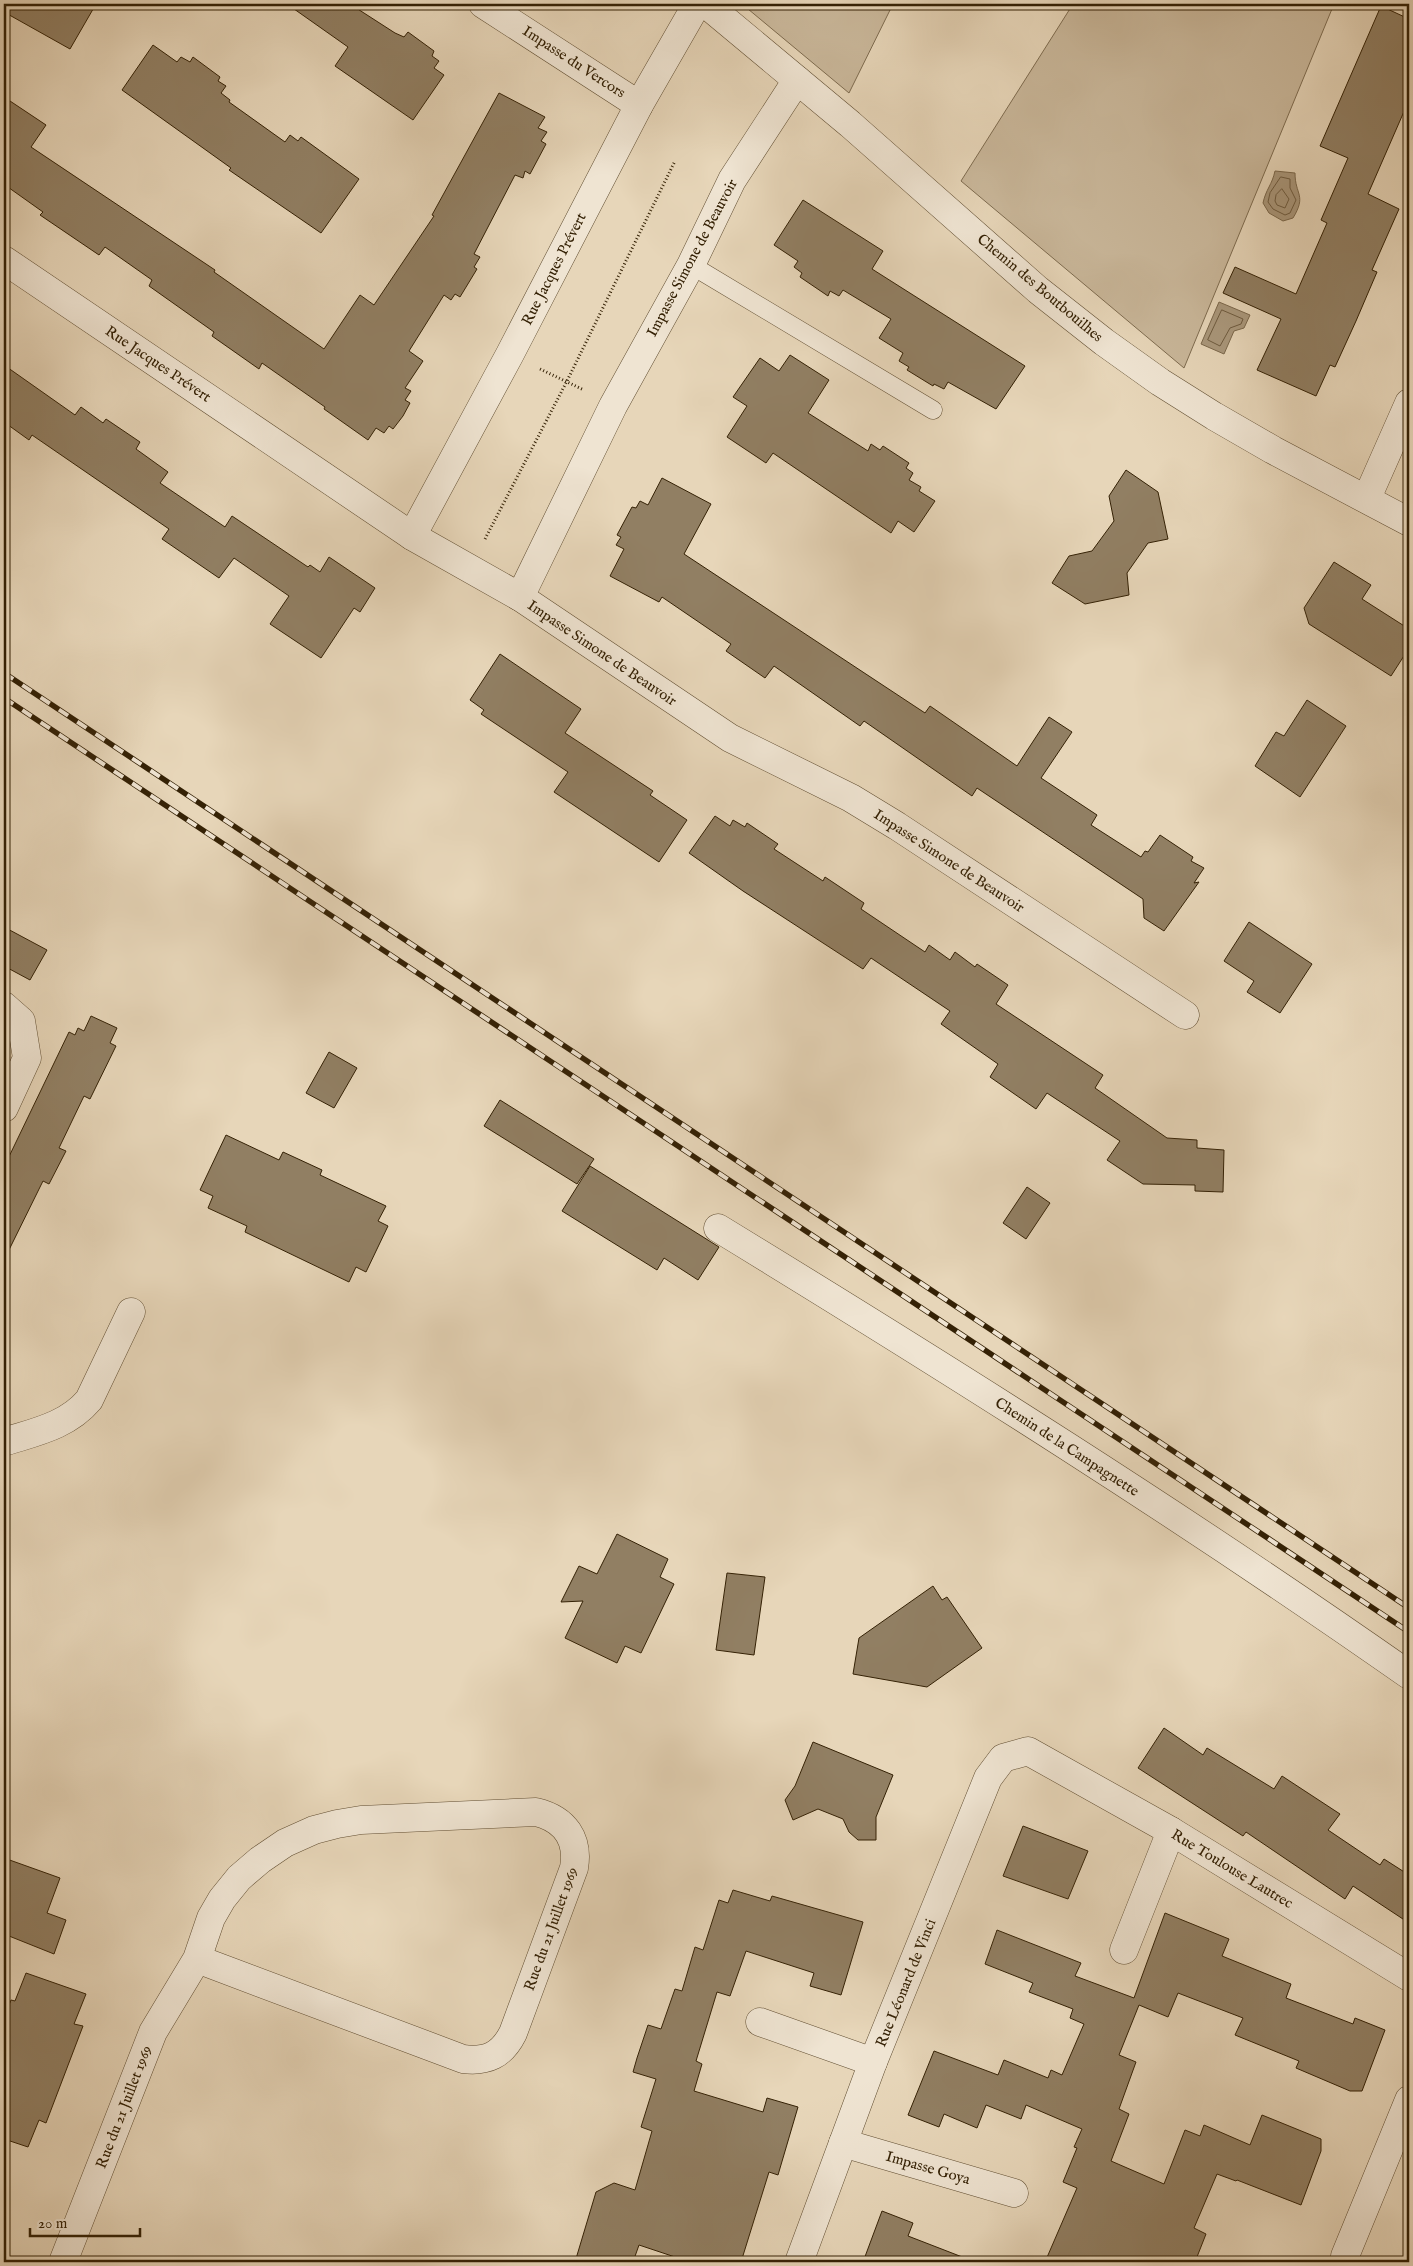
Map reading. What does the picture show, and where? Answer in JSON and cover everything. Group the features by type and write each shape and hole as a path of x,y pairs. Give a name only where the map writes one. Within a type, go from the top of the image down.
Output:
{"street":[{"name":"Impasse du Vercors","path":"483,4 639,105"},
{"name":"Rue Jacques Prévert","path":"412,536 510,354 639,105 697,4"},
{"name":"Chemin des Boutbouilhes","path":"706,4 798,80 1038,290 1104,342 1160,382 1214,416 1273,450 1367,498 1409,522"},
{"name":"Impasse Simone de Beauvoir","path":"798,80 732,180 691,265 613,406 520,597 730,738 852,798 1185,1015"},
{"name":"Rue Jacques Prévert","path":"4,260 412,536 520,597"},
{"path":"1367,498 1409,403"},
{"path":"4,1006 21,1021 27,1058 4,1108"},
{"name":"Chemin de la Campagnette","path":"718,1228 936,1363 1300,1599 1409,1675"},
{"path":"4,1442 62,1423 79,1412 89,1400 131,1312"},
{"name":"Rue Léonard de Vinci","path":"800,2262 874,2062 988,1778 1003,1758 1028,1751 1053,1763"},
{"name":"Rue Toulouse Lautrec","path":"1053,1763 1171,1831 1409,1977"},
{"name":"Rue du 21 Juillet 1969","path":"63,2262 153,2032 197,1959 211,1918 222,1900 239,1878 260,1860 285,1843 314,1830 361,1820 536,1812 549,1815 560,1822 569,1831 574,1843 576,1856 574,1868 513,2033 504,2048 492,2058 477,2061 463,2059 197,1959"},
{"path":"1124,1950 1171,1831"},
{"path":"760,2022 874,2062"},
{"path":"1344,2256 1409,2100"},
{"name":"Impasse Goya","path":"843,2143 1014,2193"}],"lane":[{"path":"691,265 933,410"}],"path":[{"path":"469,569 567,381 675,161"},
{"path":"510,354 567,381 613,406"}],"shaded area":[{"path":"742,4 893,4 849,93"},
{"path":"1073,4 1334,4 1184,368 961,181"}],"water":[{"path":"1275,171 1295,173 1300,199 1293,218 1283,221 1269,213 1263,203"},
{"path":"1219,302 1250,315 1244,328 1234,331 1224,354 1201,344"}],"building":[{"path":"4,4 96,4 70,49 4,12"},
{"path":"287,4 350,4 395,33 404,37 408,32 434,51 432,56 439,61 434,68 444,75 413,120 335,66 348,47"},
{"path":"1381,6 1409,19 1409,100 1368,194 1399,209 1372,270 1377,272 1356,321 1335,367 1330,365 1316,396 1257,370 1281,319 1223,293 1235,267 1296,294 1327,223 1321,220 1348,158 1320,146"},
{"path":"153,45 177,62 181,57 190,62 193,57 220,77 218,81 226,86 221,93 230,100 229,102 285,142 290,135 298,141 301,137 359,179 321,233 229,170 231,168 122,90"},
{"path":"499,93 545,117 538,128 547,132 541,141 546,144 530,174 525,171 523,178 515,175 474,254 480,257 474,267 477,269 460,297 455,294 451,300 444,295 409,351 423,361 405,388 411,391 405,400 410,403 403,416 393,429 389,426 384,433 376,428 368,440 262,363 259,369 212,336 214,332 149,286 152,280 105,247 99,255 40,215 43,212 5,185 4,187 4,97 46,125 31,147 215,270 214,272 324,349 360,295 374,305 434,216 432,215"},
{"path":"803,200 883,251 872,269 1025,366 996,409 948,382 944,389 934,384 933,386 907,370 909,367 899,361 903,353 879,338 891,319 843,290 839,296 830,291 828,296 800,277 802,273 794,267 798,261 774,245"},
{"path":"790,355 829,380 808,413 868,451 871,444 880,450 883,446 909,463 906,468 913,473 909,480 921,487 919,491 935,501 914,532 898,521 891,533 773,453 766,463 727,437 747,406 733,397 760,358 779,371"},
{"path":"4,365 75,415 81,407 103,423 106,419 140,442 136,449 168,472 160,483 225,527 232,516 308,567 310,565 320,572 329,557 375,588 360,612 354,608 321,658 270,624 289,596 234,558 219,578 162,539 169,529 32,435 29,440 4,422"},
{"path":"1126,470 1158,492 1168,539 1148,543 1127,573 1129,595 1085,604 1052,583 1069,556 1092,551 1114,521 1109,496"},
{"path":"662,478 711,504 684,554 925,713 930,706 1017,766 1049,717 1072,732 1041,778 1097,815 1091,825 1141,857 1145,851 1148,852 1160,835 1193,857 1191,861 1204,868 1194,883 1199,882 1164,931 1144,918 1143,899 977,788 972,796 864,721 860,726 774,666 765,678 726,651 731,644 662,597 659,602 610,576 624,549 616,545 621,537 617,535 632,507 636,508 640,501 648,505"},
{"path":"1334,562 1371,585 1362,599 1409,629 1409,648 1391,676 1309,624 1304,608"},
{"path":"500,654 581,709 565,733 653,791 650,795 687,820 659,862 554,792 568,772 481,714 484,710 470,700"},
{"path":"1307,700 1346,726 1300,797 1255,766 1276,732 1284,736"},
{"path":"715,816 730,826 733,820 745,827 747,823 778,844 774,849 823,881 825,877 864,903 861,909 925,952 929,945 950,960 955,952 975,967 977,964 1008,985 996,1004 1103,1075 1095,1088 1167,1138 1197,1140 1197,1148 1224,1150 1223,1192 1195,1191 1195,1185 1143,1184 1107,1160 1120,1141 1047,1093 1036,1109 990,1077 998,1064 941,1024 950,1011 871,958 863,969 743,891 689,853"},
{"path":"1249,922 1312,964 1280,1013 1247,992 1254,981 1224,961"},
{"path":"4,927 47,950 30,980 4,966"},
{"path":"91,1016 117,1028 110,1043 116,1046 90,1099 84,1096 59,1148 66,1151 49,1184 43,1181 4,1260 4,1167 69,1032 75,1035 78,1028 84,1031"},
{"path":"329,1052 357,1068 334,1108 306,1093"},
{"path":"500,1100 594,1159 577,1184 484,1126"},
{"path":"226,1135 279,1160 283,1152 322,1170 320,1175 386,1206 378,1221 388,1226 366,1272 356,1267 349,1282 245,1232 247,1226 208,1208 213,1196 200,1190"},
{"path":"590,1166 719,1247 698,1280 664,1258 657,1270 562,1211"},
{"path":"1027,1187 1050,1203 1026,1239 1003,1223"},
{"path":"617,1534 668,1559 660,1577 674,1584 641,1653 625,1646 617,1663 565,1638 583,1601 561,1602 579,1566 597,1574"},
{"path":"727,1573 765,1577 754,1655 716,1650"},
{"path":"933,1586 942,1600 947,1597 982,1648 927,1687 853,1674 859,1638"},
{"path":"1164,1728 1203,1755 1207,1748 1274,1789 1282,1776 1340,1814 1328,1830 1380,1865 1384,1859 1409,1875 1409,1923 1353,1886 1345,1899 1246,1832 1243,1836 1138,1768"},
{"path":"813,1742 893,1775 876,1817 876,1840 858,1840 849,1832 843,1819 818,1809 793,1820 785,1800 795,1786"},
{"path":"1023,1826 1088,1851 1068,1899 1003,1876"},
{"path":"4,1858 60,1878 47,1913 66,1920 54,1954 4,1934"},
{"path":"733,1890 770,1901 772,1896 863,1922 841,1995 810,1986 814,1973 746,1951 730,1996 717,1992 696,2061 702,2064 694,2091 763,2112 767,2098 798,2107 778,2175 769,2172 741,2262 690,2262 639,2245 633,2262 575,2262 596,2192 614,2183 635,2190 652,2131 641,2127 656,2079 633,2072 637,2058 648,2025 661,2029 675,1989 682,1991 695,1947 703,1950 719,1900 728,1903"},
{"path":"1165,1913 1229,1939 1222,1956 1291,1984 1286,1998 1353,2024 1355,2018 1385,2030 1362,2091 1350,2091 1296,2068 1299,2061 1235,2035 1243,2018 1178,1993 1168,2017 1139,2005 1119,2055 1136,2062 1119,2109 1129,2114 1111,2161 1164,2184 1185,2130 1200,2136 1204,2125 1250,2145 1262,2115 1321,2139 1321,2151 1301,2205 1217,2174 1194,2228 1206,2234 1195,2262 1045,2262 1077,2188 1063,2182 1077,2148 1074,2147 1082,2129 1026,2105 1021,2119 986,2105 977,2128 944,2114 939,2127 908,2115 934,2051 998,2075 1004,2060 1048,2078 1051,2070 1062,2075 1084,2024 1070,2018 1073,2009 1029,1992 1033,1983 985,1964 997,1930 1081,1963 1075,1976 1134,1998"},
{"path":"26,1973 86,1994 74,2024 83,2026 46,2123 39,2120 28,2147 4,2139 4,2018 11,2000 15,2001"},
{"path":"882,2211 913,2223 908,2236 970,2260 969,2262 863,2262"}],"railway":[{"path":"4,673 1409,1608"},
{"path":"4,698 1409,1632"}]}
